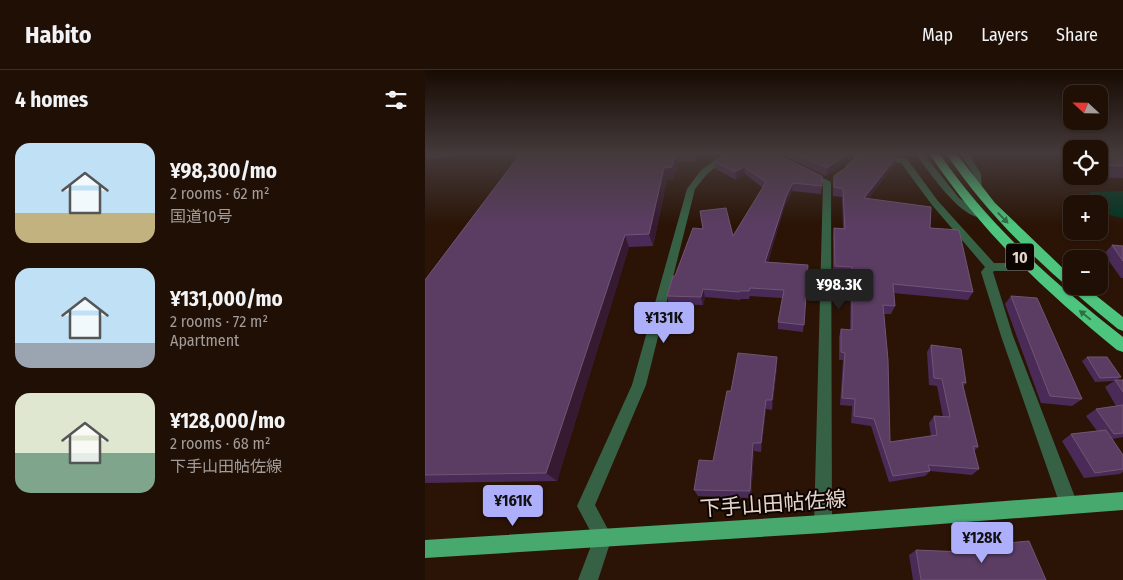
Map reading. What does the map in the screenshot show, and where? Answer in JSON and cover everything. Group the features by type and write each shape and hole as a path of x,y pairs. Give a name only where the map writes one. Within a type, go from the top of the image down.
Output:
{"highway":[{"name":"10","path":"949,177 980,215 1030,266 1058,293 1123,346"},
{"name":"10","path":"968,177 979,192 1037,253 1063,277"},
{"path":"1085,295 1123,325"}],"main road":[{"name":"下手山田帖佐線","path":"425,549 823,524 1123,501"}],"street":[{"path":"588,580 603,537 587,506 639,385 691,189 700,177"},
{"path":"823,524 834,177"},
{"path":"916,177 935,203 991,267"},
{"path":"938,177 956,200 980,215"},
{"path":"977,177 979,192"},
{"path":"1030,266 991,267 987,272 1007,336 1069,505"}],"green space":[{"path":"1123,191 1123,218 1108,215 1108,195 1092,195 1089,192"}],"building":[{"path":"503,177 662,177 649,234 625,235 546,473 425,475 425,280"},
{"path":"758,177 822,177 822,186 793,183 786,197 765,262 808,265 804,325 778,322 784,290 750,288 749,291 739,292 703,289 701,297 667,296 673,276 675,276 693,228 703,229 700,211 726,208 733,236 766,182"},
{"path":"834,177 881,177 864,198 931,207 930,228 959,230 973,292 893,284 895,306 883,305 888,360 890,442 937,435 934,416 950,417 942,379 934,378 931,345 961,349 966,383 962,382 978,447 973,446 979,469 928,465 930,471 893,476 874,419 854,416 855,399 842,398 845,353 841,352 841,329 852,330 852,267 835,266 834,228 845,229 843,189 834,187"},
{"path":"1112,245 1123,246 1123,261"},
{"path":"1011,296 1037,298 1082,399 1050,396"},
{"path":"738,353 777,357 772,400 766,400 761,443 753,443 750,491 694,490 699,460 713,461 727,391 731,391"},
{"path":"1087,357 1107,357 1121,377 1100,378"},
{"path":"1115,380 1123,380 1123,392"},
{"path":"1123,405 1123,433 1114,434 1096,409"},
{"path":"1106,430 1123,455 1123,469 1095,473 1071,434"},
{"path":"1029,541 1046,580 921,580 916,550 988,553 985,545"}]}
